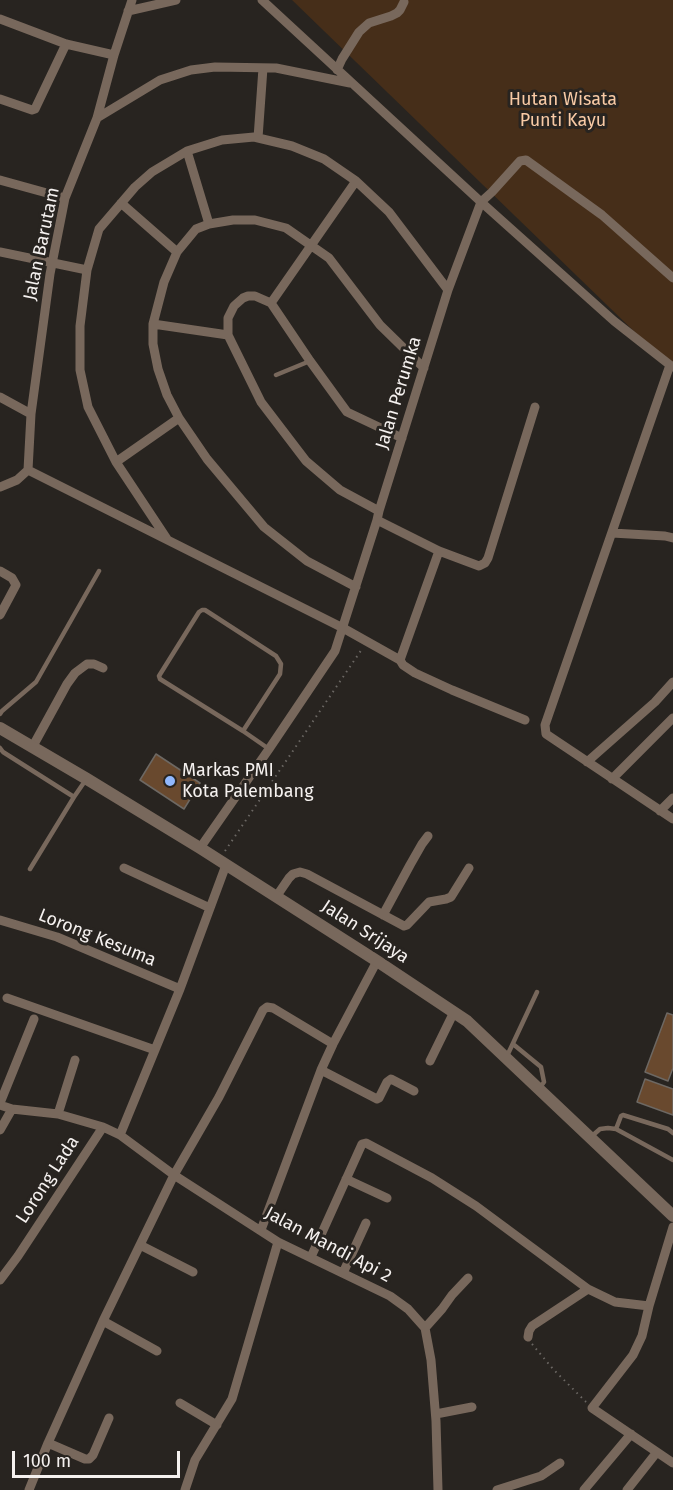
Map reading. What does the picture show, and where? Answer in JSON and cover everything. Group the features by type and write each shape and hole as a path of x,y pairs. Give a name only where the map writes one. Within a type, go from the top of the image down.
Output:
{"street":[{"name":"Jalan Barutam","path":"28,470 31,414 52,262 65,198 98,118 114,55 132,0"},
{"path":"128,10 176,0"},
{"path":"262,0 350,83 614,321 672,366 545,725 546,734 673,819"},
{"path":"337,70 359,32 369,23 397,13 404,2"},
{"path":"0,20 66,44 114,55"},
{"path":"0,99 35,109 66,44"},
{"path":"98,118 160,80 191,70 215,67 276,68 350,83"},
{"path":"258,138 263,68"},
{"path":"167,539 116,462 88,407 80,370 80,326 87,270 99,230 135,187 152,172 187,151 222,140 254,137 292,146 324,159 356,181 389,212 448,290"},
{"path":"187,151 209,224"},
{"path":"481,202 520,160 526,160 602,215 673,278"},
{"path":"0,180 65,198"},
{"path":"271,303 356,181"},
{"name":"Jalan Perumka","path":"200,848 335,651 448,290 481,202"},
{"path":"121,203 177,252"},
{"path":"356,587 307,561 264,527 207,459 179,418 167,396 153,344 153,324 164,282 177,252 196,229 233,220 255,220 286,228 329,258 380,325 424,368"},
{"path":"0,252 87,270"},
{"path":"402,438 347,412 271,303 255,296 243,298 234,306 228,318 228,335 261,402 306,461 339,490 378,515 439,551 479,566 488,558 535,407"},
{"path":"153,324 228,335"},
{"path":"0,397 31,414"},
{"path":"116,462 179,418"},
{"path":"0,487 16,480 28,470 343,628 400,660 403,665 415,673 525,720"},
{"path":"612,533 673,538"},
{"path":"400,660 439,551"},
{"path":"0,571 12,578 16,585 0,615"},
{"path":"33,746 67,684 75,674 87,664 103,668"},
{"path":"587,762 656,702 673,682"},
{"path":"612,779 673,718"},
{"name":"Jalan Srijaya","path":"2,732 33,746 200,848 467,1021 673,1216"},
{"path":"660,811 673,798"},
{"path":"383,915 428,836"},
{"path":"120,1135 180,989 210,908 222,863"},
{"path":"124,868 210,908"},
{"path":"276,897 289,878 300,872 406,926 426,904 451,897 469,868"},
{"name":"Lorong Kesuma","path":"0,920 57,937 180,989"},
{"path":"261,1230 321,1070 377,961"},
{"path":"7,998 155,1050"},
{"path":"29,1490 103,1321 174,1175 219,1098 263,1010 267,1007 273,1008 333,1044"},
{"path":"430,1061 454,1012"},
{"path":"0,1104 34,1019"},
{"path":"58,1114 75,1060"},
{"path":"321,1070 378,1099 391,1079 414,1090"},
{"name":"Jalan Mandi Api 2","path":"0,1104 12,1109 58,1114 103,1127 120,1135 174,1175 278,1242 390,1296 408,1309 425,1328"},
{"path":"0,1130 12,1109"},
{"name":"Lorong Lada","path":"0,1280 103,1127"},
{"path":"311,1257 362,1144 366,1143 432,1178 476,1206 588,1289 615,1302 648,1306"},
{"path":"346,1179 387,1198"},
{"path":"343,1273 366,1223"},
{"path":"673,1227 648,1306 642,1336 633,1355 592,1408 673,1463"},
{"path":"185,1490 195,1460 232,1399 278,1242"},
{"path":"140,1245 193,1272"},
{"path":"438,1490 436,1414 431,1360 425,1328 468,1278"},
{"path":"528,1337 532,1326 588,1289"},
{"path":"103,1321 157,1351"},
{"path":"180,1403 217,1425"},
{"path":"436,1414 472,1407"},
{"path":"48,1443 89,1459 93,1455 109,1418"},
{"path":"584,1490 631,1434"},
{"path":"627,1490 657,1452"},
{"path":"497,1490 541,1476 560,1463"}],"lane":[{"path":"276,375 310,361"},
{"path":"0,714 36,682 99,571"},
{"path":"243,731 280,674 281,664 276,656 202,610 159,676 160,679 269,749"},
{"path":"0,748 74,797"},
{"path":"30,868 87,779"},
{"path":"506,1058 537,992"},
{"path":"513,1044 541,1067 544,1082 539,1089"},
{"path":"616,1129 623,1115 668,1129 673,1133"},
{"path":"591,1138 600,1129 616,1129 673,1160"}],"path":[{"path":"222,863 367,642"},
{"path":"528,1337 553,1369 592,1408"}],"green space":[{"name":"Hutan Wisata Punti Kayu","path":"292,0 673,0 673,369"}],"building":[{"name":"Markas PMI Kota Palembang","path":"156,754 200,783 184,809 140,780"},
{"path":"667,1013 673,1015 673,1068 668,1081 645,1072"},
{"path":"645,1079 673,1089 673,1115 637,1102"}],"place":[{"name":"Markas PMI Kota Palembang","path":"170,781"}]}
